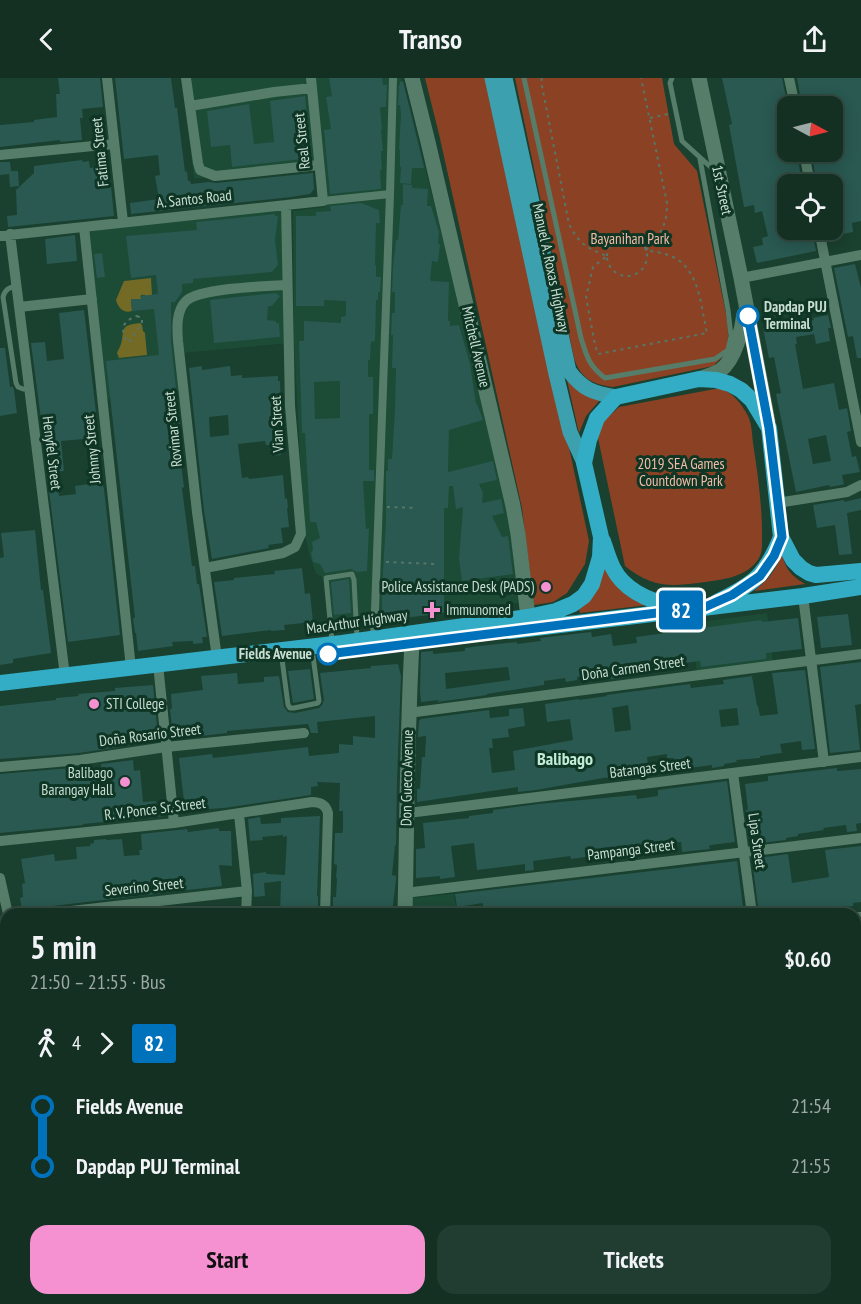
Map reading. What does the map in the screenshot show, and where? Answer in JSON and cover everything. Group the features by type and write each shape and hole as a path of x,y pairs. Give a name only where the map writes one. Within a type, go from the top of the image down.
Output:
{"highway":[{"path":"616,397 699,379 716,380 741,390 752,400 769,428 782,537 793,560 809,573 826,575 861,571"},
{"name":"MacArthur Highway","path":"0,693 217,658 528,617 556,611 573,604 584,596 592,584 597,571 601,537 584,463 597,418 616,397"},
{"path":"601,537 613,569 633,591 664,604 697,608 732,595 760,576 774,556 782,537"},
{"name":"MacArthur Highway","path":"0,683 131,668 158,669 313,656 861,587"}],"main road":[{"name":"Mitchell Avenue","path":"412,78 513,506 528,617"},
{"name":"Manuel A. Roxas Highway","path":"492,78 564,409 570,432 584,463"},
{"name":"Manuel A. Roxas Highway","path":"505,78 569,371 588,390 616,397"},
{"name":"1st Street","path":"699,78 741,278 769,428"},
{"name":"1st Street","path":"699,379 722,369 732,355 742,327 745,302"},
{"name":"Don Gueco Avenue","path":"405,908 408,713 412,643"}],"street":[{"name":"Fatima Street","path":"107,78 123,222"},
{"path":"186,78 200,170 215,176 319,165"},
{"path":"365,640 377,562 393,78"},
{"path":"789,78 793,96"},
{"path":"189,106 274,92 311,83"},
{"name":"Real Street","path":"311,83 323,201"},
{"path":"0,155 114,144"},
{"name":"A. Santos Road","path":"5,235 390,194"},
{"name":"Vian Street","path":"205,568 283,554 295,547 299,541 301,528 290,406 286,204"},
{"name":"Johnny Street","path":"84,226 131,668"},
{"name":"Henyfel Street","path":"5,235 19,307 65,676"},
{"path":"821,240 861,442"},
{"path":"741,278 861,255"},
{"name":"Rovimar Street","path":"217,658 197,512 178,341 179,314 186,300 199,294 287,285"},
{"path":"19,307 92,299"},
{"path":"777,503 847,492 861,485"},
{"path":"803,596 824,762"},
{"name":"Doña Carmen Street","path":"408,713 861,654"},
{"path":"158,669 174,823"},
{"name":"Doña Rosario Street","path":"0,767 80,760 166,747 304,733"},
{"name":"Batangas Street","path":"408,813 861,758"},
{"name":"Lipa Street","path":"733,774 751,908"},
{"name":"R. V. Ponce Sr. Street","path":"0,841 174,823 312,802 321,803 328,813 325,908"},
{"path":"239,814 247,891 246,908"},
{"name":"Pampanga Street","path":"405,893 861,838"},
{"path":"0,878 7,908"},
{"name":"Severino Street","path":"98,908 247,891"}],"lane":[{"path":"524,78 581,338 588,360 605,378 715,359 728,350 731,336 728,310 700,159"},
{"path":"670,80 682,141 719,174"},
{"path":"16,285 7,288 3,297 16,383 18,387 29,389"},
{"path":"332,644 326,577 353,575 365,640"},
{"path":"282,659 288,705 294,708 318,704 313,656"}],"path":[{"path":"542,78 569,224 575,236 584,245 607,256"},
{"path":"607,256 593,267 586,297 598,354 707,333 696,285 689,270 675,258 646,250 638,240 627,236 615,240 608,250 608,263 617,273 623,275 636,273 645,263 646,250 663,230 667,216 667,203 641,78"},
{"path":"650,118 676,112"},
{"path":"137,316 142,318 135,334 129,342 126,341 123,333 124,326 132,318 137,316"},
{"path":"379,506 417,508"},
{"path":"377,562 437,564"}],"shaded area":[{"path":"182,78 306,78 316,164 194,179"},
{"path":"311,78 401,78 502,475 511,530 518,603 329,629 325,579 316,573 304,531 294,343 293,211 325,207"},
{"path":"288,204 291,343 181,353 183,390 102,400 84,226"},
{"path":"151,278 152,295 146,298 145,295 141,295 141,299 131,300 132,311 126,312 120,308 116,300 124,281"},
{"path":"140,323 145,333 147,355 119,358 117,353 124,329 129,325"},
{"path":"767,613 773,662 697,672 690,623"},
{"path":"454,894 456,908 410,908 411,898"}],"green space":[{"path":"425,78 490,78 589,541 585,564 567,593 553,602 534,605 522,508"},
{"name":"Bayanihan Park","path":"515,78 662,78 674,144 697,171 726,314 728,329 726,350 713,366 613,387 593,382 580,371 574,358"},
{"path":"567,380 582,392 600,400 586,416 579,433"},
{"name":"2019 SEA Games Countdown Park","path":"720,388 729,392 736,399 750,422 761,506 760,555 752,567 730,578 677,585 659,584 643,578 625,566 598,438 603,422 619,407"},
{"path":"781,552 789,571 805,584 754,591 771,574"},
{"path":"603,563 648,605 580,613 579,609"}],"building":[{"path":"58,78 100,78 103,107 82,109 83,118 80,118 82,140 60,142 60,140 0,147 0,125 57,117 56,94 60,94"},
{"path":"115,78 171,78 185,172 187,171 188,181 191,184 313,173 314,189 310,194 291,197 131,214 130,203 159,199 155,176 160,175 158,155 124,159"},
{"path":"329,78 382,78 383,85 387,85 386,107 380,107 383,151 381,151 382,170 380,170 381,189 330,194 324,130 331,129 326,97 332,96"},
{"path":"722,78 782,78 786,96 777,96 777,162 799,162 800,174 777,174 777,240 814,240 816,251 757,263 753,247 763,245 762,238 768,236 762,211 755,213 754,205 744,207 729,125 732,124"},
{"path":"797,78 861,78 861,221 852,223 853,232 843,234 843,174 815,174 813,162 843,162 843,96 800,96"},
{"path":"403,81 424,168 412,168 411,184 400,183 401,114 400,105 398,105 399,85"},
{"path":"305,96 311,158 232,167 230,145 211,147 207,111 249,104 254,144 274,142 270,101"},
{"path":"82,160 83,162 89,161 90,168 109,165 114,216 8,227 7,216 17,215 16,190 34,173 34,166"},
{"path":"0,162 10,162 11,171 18,171 19,186 10,187 9,174 0,175"},
{"path":"403,184 412,185 412,188 428,189 427,206 431,206 439,232 438,244 440,244 438,262 432,261 430,280 449,282 448,321 450,321 450,326 459,325 470,364 476,404 483,420 449,430 448,472 493,461 497,480 479,484 483,493 482,503 501,499 504,513 492,516 502,537 508,536 513,574 462,581 459,559 463,507 456,509 453,486 449,486 448,508 444,508 444,613 394,619 382,618 382,588 386,471 388,471 388,459 392,459 395,409 396,368 392,368 393,335 391,335 392,313 395,313 395,292 392,292 393,268 401,205 403,205"},
{"path":"361,203 379,210 380,223 376,223 375,265 376,277 381,277 380,292 376,300 375,341 371,342 370,360 368,360 368,377 373,377 373,414 369,414 369,470 374,470 374,481 363,481 366,529 369,528 367,571 357,572 351,569 325,573 320,564 313,562 311,553 312,542 320,538 316,522 310,522 305,433 302,433 299,341 304,341 304,321 341,323 341,317 346,316 346,301 324,300 324,306 296,306 296,216 316,216 316,212 331,211 330,206","holes":["340,381 340,418 315,419 314,382"]},
{"path":"275,214 278,216 275,240 278,265 272,272 193,279 193,283 182,284 182,292 175,302 171,302 171,342 180,424 176,424 184,487 182,488 192,566 195,566 197,584 199,584 207,637 202,637 203,643 172,642 173,646 138,651 106,361 159,355 154,309 132,311 131,299 141,299 140,296 158,294 156,275 131,278 126,236 197,230 196,222"},
{"path":"75,235 77,261 47,264 45,239"},
{"path":"102,253 105,277 97,278 94,254"},
{"path":"855,264 861,288 861,358 857,358 853,336 848,337 834,268"},
{"path":"276,293 280,296 272,306 268,306 267,320 279,323 280,337 214,343 210,300"},
{"path":"84,310 97,421 94,421 95,438 61,441 64,471 56,472 59,496 76,494 75,486 102,482 120,635 68,642 31,343 45,342 47,361 64,359 59,313"},
{"path":"828,315 831,328 828,328 830,341 816,344 814,334 796,337 797,344 795,344 803,389 834,383 839,410 847,408 851,431 847,432 852,457 856,456 860,472 842,475 844,484 841,485 830,487 829,485 796,492 776,394 781,393 774,357 769,358 763,328 814,320 813,318","holes":["826,435 831,461 813,464 808,439"]},
{"path":"0,348 5,348 10,387 14,390 17,413 0,416"},
{"path":"202,366 202,370 230,366 231,376 242,375 242,378 278,376 284,448 280,448 281,455 271,456 270,445 266,445 265,441 238,444 242,478 283,475 289,527 281,528 283,543 212,559 204,511 189,368","holes":["228,415 229,435 210,437 209,417"]},
{"path":"861,498 861,510 847,513 852,554 839,555 835,525 817,528 813,505"},
{"path":"35,530 51,653 13,659 13,663 0,665 0,558 4,557 1,533"},
{"path":"302,568 305,594 310,593 313,622 284,625 285,630 222,636 214,582"},
{"path":"349,579 351,613 334,615 331,582"},
{"path":"848,614 852,645 821,648 817,617"},
{"path":"798,618 802,649 766,653 766,659 701,667 700,661 638,669 639,675 604,680 603,674 577,677 577,680 566,682 565,678 544,681 544,685 487,695 421,702 421,652 433,651 433,654 465,651 465,648 541,641 540,638 591,632 592,637 611,634 613,646 637,643 636,637 761,620 762,622","holes":["508,667 510,680 446,689 445,673"]},
{"path":"861,662 861,704 855,705 860,750 830,753 820,667"},
{"path":"398,664 401,676 396,845 392,875 396,876 396,879 393,908 333,908 337,878 337,865 334,864 335,833 342,833 343,830 343,811 339,811 340,783 317,782 318,786 311,787 311,795 224,808 185,810 179,758 212,754 213,758 308,747 309,756 339,753 339,744 353,745 353,736 375,738 375,716 317,722 318,733 311,733 308,724 227,731 227,733 175,739 170,709 172,709 171,694 203,690 201,676 237,673 238,684 264,682 264,677 279,676 284,707 288,712 295,713 319,708 322,705 324,700 320,673 371,668 371,666"},
{"path":"310,669 314,699 293,703 288,671"},
{"path":"805,670 815,749 802,750 801,741 780,744 782,753 736,760 737,762 712,768 712,765 675,770 674,758 667,758 667,754 647,757 649,773 603,778 536,790 518,792 518,787 417,802 422,757 425,757 426,736 418,737 421,719 489,710 490,718 509,716 509,709 523,708 525,726 508,729 509,737 492,739 493,748 489,748 492,773 515,770 513,751 573,740 570,719 547,722 545,704 690,684 691,688 724,684 723,680 752,676 760,716 778,714 772,673","holes":["628,705 631,730 615,732 612,708","737,708 739,725 721,727 719,710"]},
{"path":"153,685 158,737 138,739 139,744 79,753 0,759 0,706 56,700 56,698 79,696 78,694 115,691 115,688"},
{"path":"133,760 134,771 140,770 143,802 164,803 166,816 0,833 0,774 83,767 84,774 102,772 101,764"},
{"path":"837,768 837,771 861,769 861,823 856,824 857,831 847,832 846,825 798,834 786,840 750,844 745,784 768,781 768,776"},
{"path":"727,781 735,842 711,845 710,849 682,852 681,842 591,852 592,856 571,859 570,856 533,861 534,870 525,871 525,864 477,870 474,843 451,846 455,877 416,878 416,849 425,848 423,823 469,818 469,816 493,813 493,810 538,804 636,795 637,799 658,796 658,790"},
{"path":"320,816 318,908 280,908 281,881 264,883 265,896 254,897 253,874 266,872 266,874 285,875 287,836 262,837 263,840 250,841 248,819 260,817 261,824 281,823 281,818"},
{"path":"219,828 219,831 231,831 232,866 219,865 222,886 42,908 22,908 20,898 23,897 22,884 25,883 21,859 54,854 55,861 77,859 76,847 91,846 94,840 106,839 122,839 124,856 140,855 141,834 187,829 188,832"},
{"path":"861,846 861,902 853,903 853,906 833,908 758,908 752,859 788,854 792,883 829,877 825,850"},
{"path":"737,861 743,908 483,908 483,903 457,907 455,894"}],"bus line":[{"name":"82","path":"328,654 705,607 732,595 760,576 774,556 782,537 769,428 748,316"}],"place":[{"name":"Dapdap PUJ Terminal","path":"748,316"},
{"name":"Police Assistance Desk (PADS)","path":"546,587"},
{"name":"Immunomed","path":"432,610"},
{"name":"Fields Avenue","path":"328,654"},
{"name":"STI College","path":"94,704"},
{"name":"Balibago Barangay Hall","path":"125,782"}],"district":[{"name":"Balibago","path":"565,759"}]}
